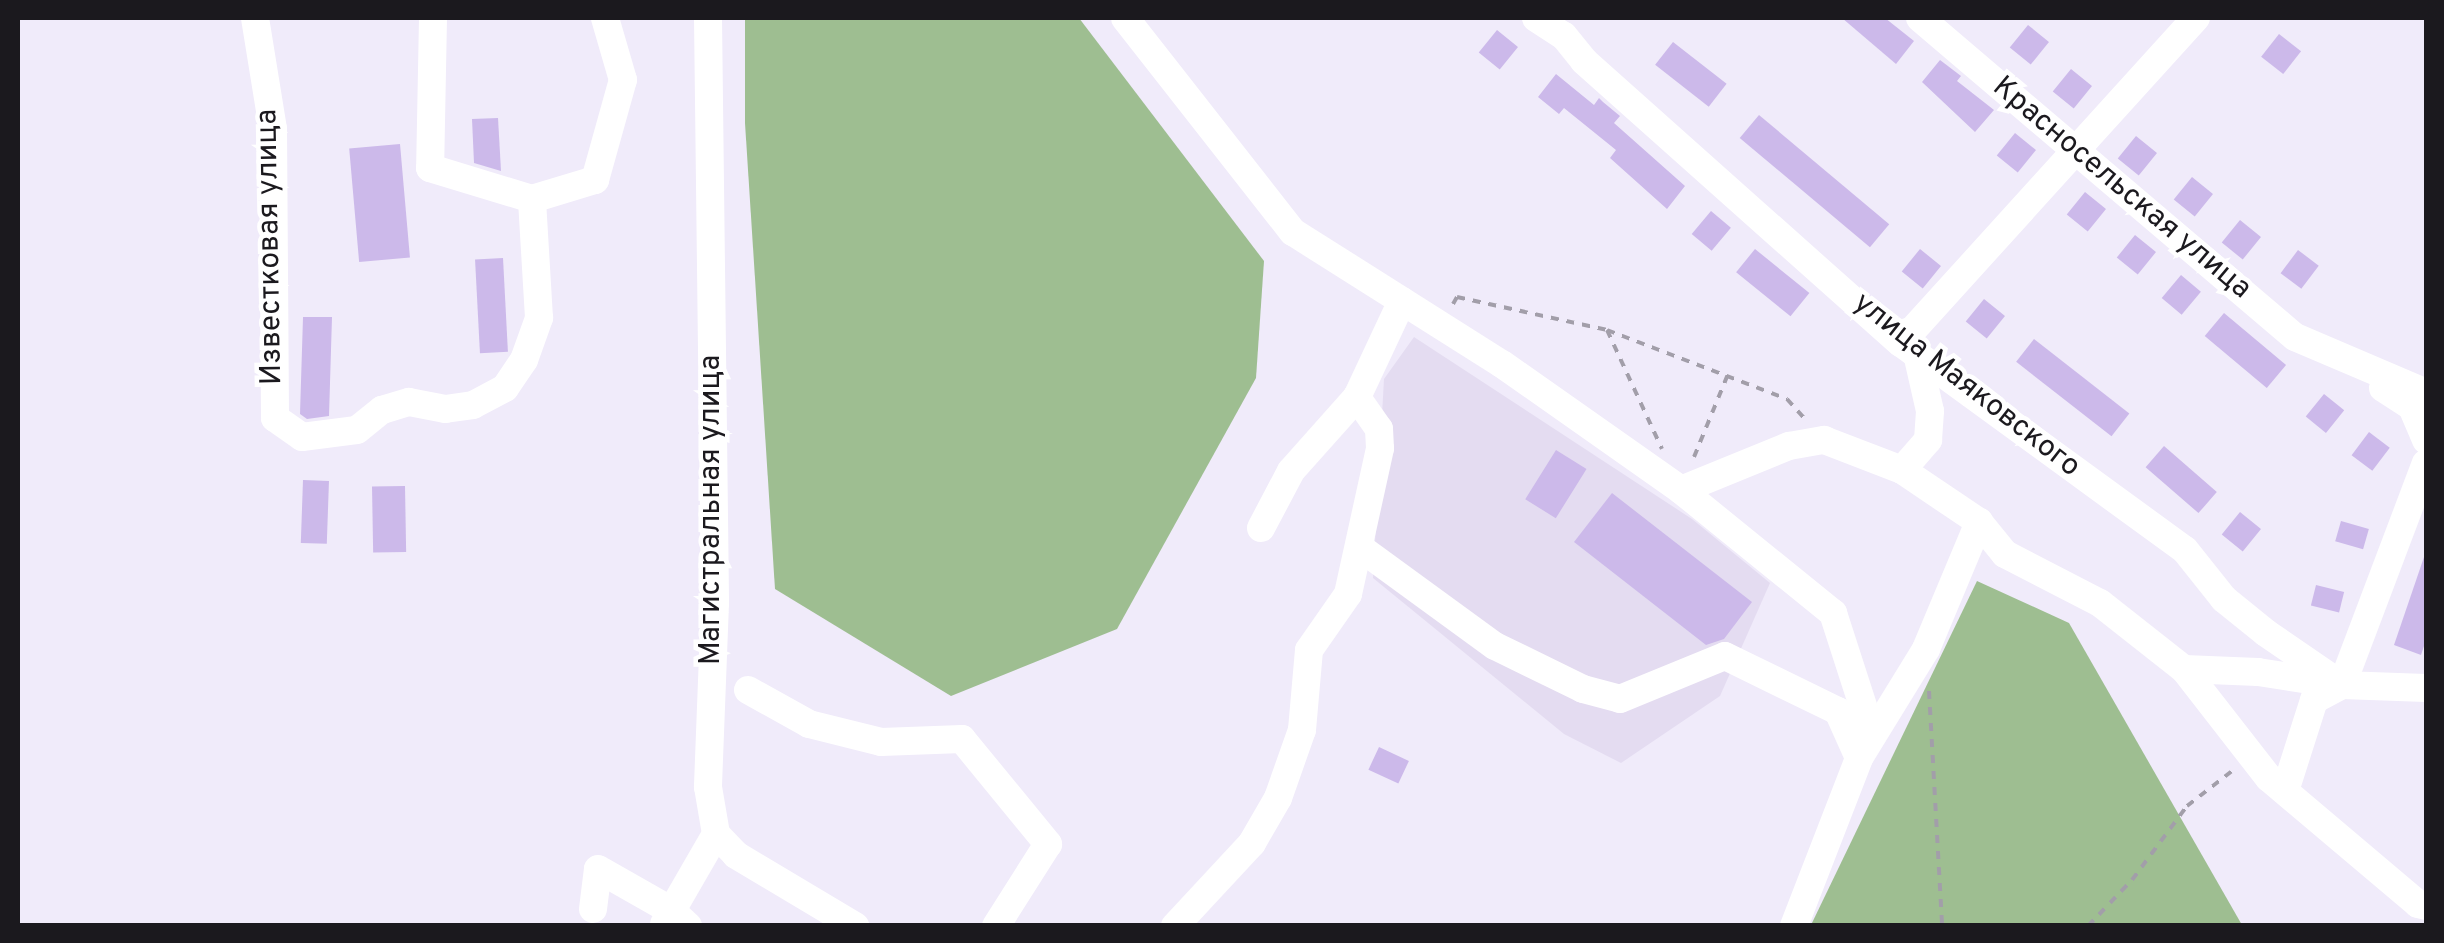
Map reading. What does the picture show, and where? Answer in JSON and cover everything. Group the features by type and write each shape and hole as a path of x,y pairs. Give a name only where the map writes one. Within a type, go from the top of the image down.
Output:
{"street":[{"name":"Известковая улица","path":"255,18 273,130 275,418 302,437 357,430 382,410 408,402 446,409 473,405 505,388 524,360 540,318 532,199"},
{"path":"433,18 430,168 532,199 595,180 624,80 605,18"},
{"name":"Магистральная улица","path":"708,18 715,603 708,787 716,834"},
{"path":"1125,18 1293,232 1681,490 1833,613 1866,746"},
{"name":"улица Маяковского","path":"1536,18 1571,27 1584,61 1909,348 2185,550 2224,599 2342,685"},
{"name":"Красносельская улица","path":"1920,18 2295,336 2426,393"},
{"path":"1902,470 1928,440 1930,411 1909,348 2074,152 2196,18"},
{"path":"1260,528 1291,472 1356,397 1402,301"},
{"name":"Красносельская улица","path":"2328,351 2412,407 2426,440"},
{"path":"1174,926 1252,843 1278,798 1302,730 1309,650 1348,594 1380,448 1379,429 1356,397"},
{"path":"1681,490 1789,446 1824,440 1902,470 1980,522 2005,554 2100,603 2184,669 2285,791 2418,904 2426,906"},
{"path":"2285,791 2314,700 2342,685 2426,463"},
{"path":"1794,926 1866,746 1926,649 1980,522"},
{"path":"1360,547 1494,646 1582,690 1620,699 1724,656 1838,711 1866,746"},
{"path":"2184,669 2258,672 2342,685 2426,688"},
{"path":"748,690 808,724 880,742 962,739 1048,844 996,926"},
{"path":"593,909 598,869 674,921 716,834 736,855 854,926"}],"path":[{"path":"1458,297 1607,330 1728,374 1786,399 1824,440"},
{"path":"1607,330 1665,454"},
{"path":"1681,490 1728,374"},
{"path":"1928,689 1942,926"},
{"path":"2088,926 2132,880 2186,806 2253,756"}],"shaded area":[{"path":"1414,337 1692,519 1770,583 1720,696 1621,763 1564,734 1373,578 1384,379"}],"green space":[{"path":"745,18 1079,18 1264,261 1256,378 1117,629 951,696 775,589 745,123"},
{"path":"1977,581 2069,623 2242,925 1811,925"}],"building":[{"path":"1842,18 1885,18 1914,41 1896,64"},
{"path":"2028,25 2049,42 2031,65 2010,48"},
{"path":"1497,30 1518,47 1500,70 1479,53"},
{"path":"2279,34 2301,51 2283,74 2261,57"},
{"path":"1673,42 1727,84 1709,107 1655,65"},
{"path":"1940,60 1961,76 1957,81 1994,110 1975,132 1922,82"},
{"path":"2071,69 2092,86 2074,109 2053,92"},
{"path":"1556,74 1594,105 1599,98 1620,116 1614,123 1685,186 1667,209 1610,158 1616,150 1564,108 1559,114 1538,97"},
{"path":"1759,115 1889,224 1870,247 1740,138"},
{"path":"498,118 501,171 474,163 472,119"},
{"path":"2015,133 2036,150 2018,173 1997,156"},
{"path":"2136,136 2157,153 2139,176 2118,159"},
{"path":"400,144 410,258 359,262 349,148"},
{"path":"2192,177 2213,194 2195,217 2174,200"},
{"path":"2085,192 2106,209 2088,232 2067,215"},
{"path":"1711,211 1731,228 1712,251 1692,234"},
{"path":"2240,220 2261,237 2243,260 2222,243"},
{"path":"2135,235 2156,252 2138,275 2117,258"},
{"path":"1755,249 1809,293 1791,316 1736,272"},
{"path":"1920,249 1941,266 1923,289 1902,272"},
{"path":"2298,250 2319,266 2301,289 2281,273"},
{"path":"503,258 508,352 480,353 475,259"},
{"path":"2181,275 2201,292 2182,315 2162,298"},
{"path":"1984,299 2005,316 1987,339 1966,322"},
{"path":"2224,313 2286,365 2267,388 2205,336"},
{"path":"303,317 332,317 329,416 307,419 300,414"},
{"path":"2034,339 2129,413 2111,436 2016,362"},
{"path":"2324,394 2344,410 2326,433 2306,417"},
{"path":"2369,432 2390,448 2372,471 2352,455"},
{"path":"2164,446 2217,492 2198,513 2146,467"},
{"path":"1556,450 1587,469 1556,518 1525,499"},
{"path":"303,480 329,481 327,544 301,543"},
{"path":"405,486 406,552 373,553 372,487"},
{"path":"1612,493 1752,602 1724,639 1706,645 1574,542"},
{"path":"2240,512 2261,529 2243,552 2222,535"},
{"path":"2341,521 2369,529 2363,549 2335,541"},
{"path":"2424,557 2426,640 2421,655 2394,645"},
{"path":"2316,585 2344,592 2339,612 2311,605"},
{"path":"1379,747 1409,761 1398,784 1368,770"}]}
